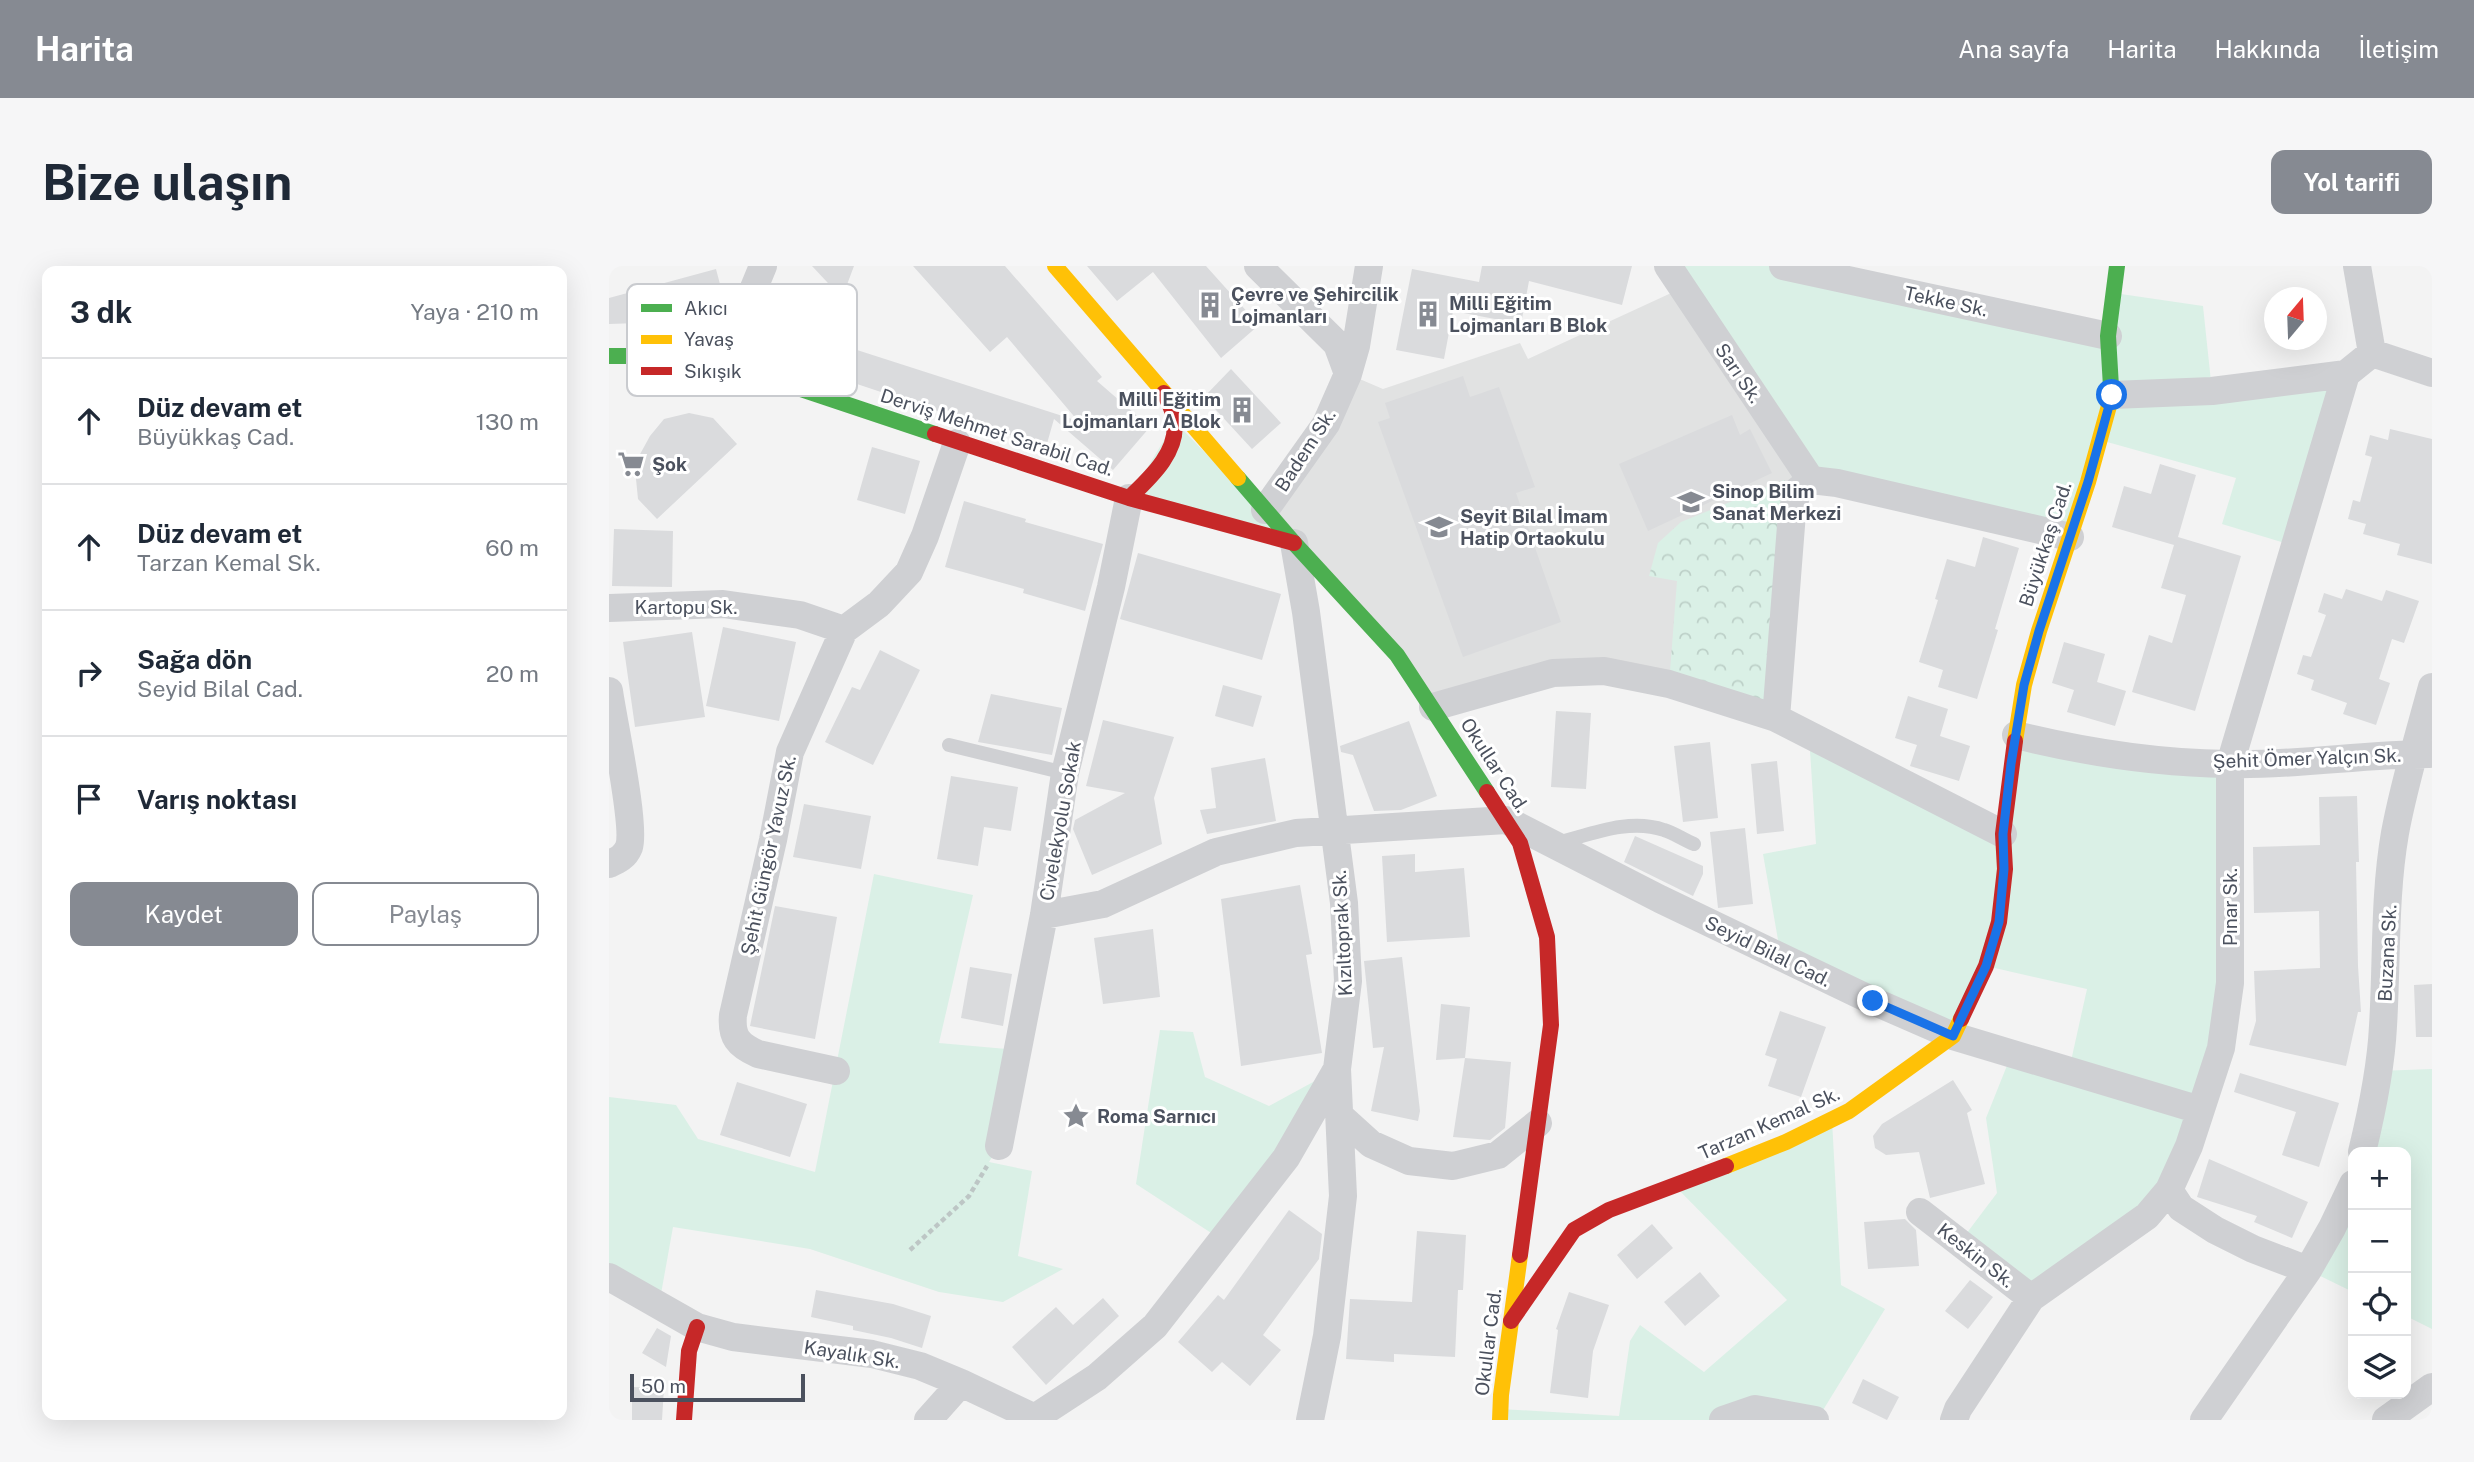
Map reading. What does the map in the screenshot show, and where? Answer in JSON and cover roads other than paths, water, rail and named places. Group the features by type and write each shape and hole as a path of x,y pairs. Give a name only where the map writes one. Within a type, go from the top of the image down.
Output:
{"main road":[{"name":"Okullar Cad.","path":"1055,266 1294,543 1397,655 1521,843 1547,937 1551,1026 1500,1420"},
{"name":"Büyükkaş Cad.","path":"2003,834 2024,685 2112,395 2108,336 2117,266"},
{"name":"Derviş Mehmet Sarabil Cad.","path":"609,356 627,356"},
{"name":"Derviş Mehmet Sarabil Cad.","path":"820,396 1129,498 1156,472 1172,446 1175,422 1164,393"},
{"path":"1129,498 1294,543"},
{"name":"Tarzan Kemal Sk.","path":"1511,1321 1574,1230 1609,1210 1786,1142 1849,1111 1953,1036 1986,966 1999,922 2004,869 2003,834"},
{"path":"684,1420 689,1351 697,1326"}],"street":[{"path":"756,284 763,266"},
{"path":"1258,266 1337,344 1348,374"},
{"name":"Badem Sk.","path":"1265,510 1326,424 1348,374 1356,346 1369,266"},
{"name":"Sarı Sk.","path":"1668,266 1811,480"},
{"path":"2357,266 2372,353"},
{"name":"Tekke Sk.","path":"1802,268 2108,336"},
{"path":"2372,353 2432,373"},
{"path":"2112,395 2212,391 2346,374 2372,353"},
{"name":"Pınar Sk.","path":"1954,1420 1958,1409 2031,1298 2147,1216 2169,1191 2189,1146 2221,1048 2229,983 2230,764 2346,374"},
{"name":"Şehit Güngör Yavuz Sk.","path":"836,1071 758,1054 737,1041 732,1031 733,1015 790,752 844,630 879,604 909,572 925,536 957,443"},
{"path":"1776,718 1792,513 1797,491 1811,480 1837,483 2070,537"},
{"name":"Civelekyolu Sokak","path":"999,1146 1044,915 1065,773 1111,587 1129,498"},
{"name":"Kızıltoprak Sk.","path":"1038,1418 1097,1377 1155,1326 1286,1158 1337,1069 1348,981 1344,903 1306,612 1294,543"},
{"name":"Kartopu Sk.","path":"609,608 723,604 800,615 844,630"},
{"path":"1433,707 1553,673 1604,671 1669,684 1776,718 2003,834"},
{"name":"Buzana Sk.","path":"2363,1147 2373,1108 2383,1028 2395,834 2423,754 2432,687"},
{"path":"609,691 629,820 630,843 620,859 609,864"},
{"name":"Şehit Ömer Yalçın Sk.","path":"2016,735 2067,748 2154,760 2230,764 2423,754"},
{"path":"1044,915 1103,904 1216,852 1296,833 1506,820"},
{"name":"Seyid Bilal Cad.","path":"1506,820 1827,979 1953,1036 2200,1110"},
{"path":"1310,1420 1327,1336 1343,1196 1337,1069"},
{"path":"1339,1115 1371,1144 1409,1161 1453,1166 1498,1155 1538,1123"},
{"path":"2169,1191 2181,1208 2215,1230 2253,1249 2308,1270"},
{"path":"2204,1420 2308,1270 2348,1194"},
{"name":"Keskin Sk.","path":"1920,1212 2031,1298"},
{"name":"Kayalık Sk.","path":"609,1277 697,1326 733,1337 872,1354 921,1366 1038,1418"},
{"path":"928,1420 961,1383"},
{"path":"2386,1420 2432,1387"},
{"path":"2418,1420 2432,1407"},
{"path":"1723,1420 1755,1409 1815,1420"}],"lane":[{"path":"949,745 1065,773"},
{"path":"1553,844 1618,827 1641,825 1665,830 1694,845"}],"place":[{"name":"Çevre ve Şehircilik Lojmanları","path":"1210,305"},
{"name":"Milli Eğitim Lojmanları B Blok","path":"1428,314"},
{"name":"Milli Eğitim Lojmanları A Blok","path":"1242,410"},
{"name":"Şok","path":"631,464"},
{"name":"Sinop Bilim Sanat Merkezi","path":"1691,502"},
{"name":"Seyit Bilal İmam Hatip Ortaokulu","path":"1439,527"},
{"name":"Roma Sarnıcı","path":"1076,1116"}]}
